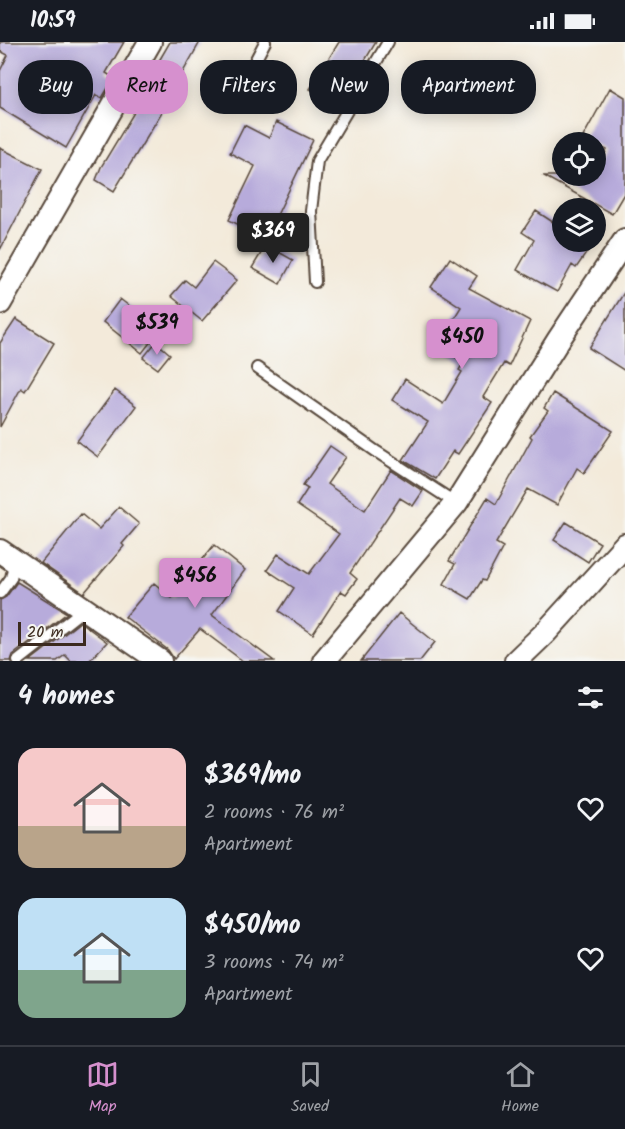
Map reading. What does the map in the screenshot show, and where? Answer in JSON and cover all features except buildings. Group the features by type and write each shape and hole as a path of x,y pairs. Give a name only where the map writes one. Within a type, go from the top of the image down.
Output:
{"street":[{"path":"0,303 150,42"},
{"path":"324,661 456,503 559,339 625,240"},
{"path":"516,661 546,633 625,545"},
{"path":"8,555 83,610 160,661"}],"lane":[{"path":"256,60 265,42"},
{"path":"315,282 311,211 317,161 388,42"},
{"path":"257,368 377,452 456,503"},
{"path":"0,592 11,578 8,555"},
{"path":"18,661 83,610"}]}
